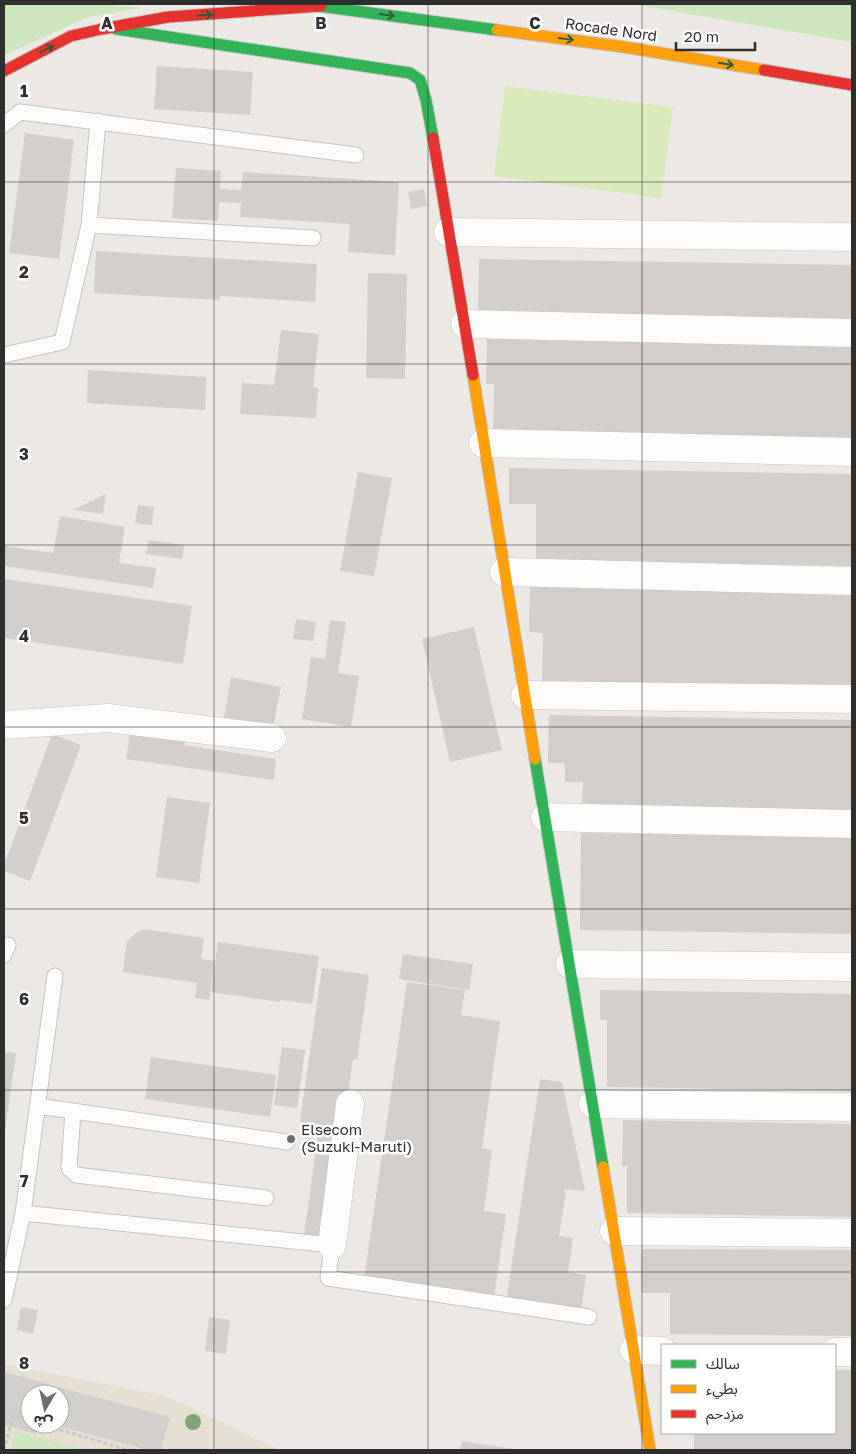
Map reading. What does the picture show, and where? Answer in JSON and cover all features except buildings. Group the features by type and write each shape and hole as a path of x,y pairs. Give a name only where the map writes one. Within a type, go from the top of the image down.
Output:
{"main road":[{"name":"Rocade Nord","path":"304,4 624,47 852,85"},
{"path":"4,71 70,36 102,29 168,17 321,6"},
{"path":"102,29 126,30 410,73 420,80 426,100 465,324 504,572 650,1450"}],"street":[{"path":"448,232 852,237"},
{"path":"465,324 852,333"},
{"path":"483,443 852,452"},
{"path":"504,572 852,581"},
{"path":"525,695 852,699"},
{"path":"4,725 108,718 272,738"},
{"path":"545,817 852,824"},
{"path":"570,964 852,967"},
{"path":"332,1245 350,1104"},
{"path":"593,1104 852,1108"},
{"path":"614,1231 852,1233"},
{"path":"634,1350 661,1350"},
{"path":"836,1352 852,1352"}],"lane":[{"path":"4,125 20,112 356,156"},
{"path":"4,355 62,342 89,225 98,121"},
{"path":"89,225 313,238"},
{"path":"4,1300 23,1213 55,976"},
{"path":"38,1106 287,1142"},
{"path":"73,1111 69,1168 76,1175 266,1198"},
{"path":"23,1213 332,1245 328,1278 589,1317"}],"path":[{"path":"4,1413 20,1418"},
{"path":"4,1450 13,1416"},
{"path":"70,1433 128,1450"}],"shaded area":[{"path":"4,1364 167,1396 279,1450 4,1450"}],"green space":[{"path":"4,4 101,4 142,8 89,17 4,55"},
{"path":"633,4 852,4 852,42"},
{"path":"505,86 673,107 661,198 494,176"},
{"path":"16,1432 86,1450 11,1450"}],"traffic: fast":[{"path":"304,4 497,30"},
{"path":"116,29 410,73 420,80 433,138"},
{"path":"535,759 603,1167"}],"traffic: slow":[{"path":"497,30 624,47 764,70"},
{"path":"473,375 535,759"},
{"path":"603,1167 650,1450"}],"traffic: jam":[{"path":"4,71 71,36 102,29 168,17 321,6"},
{"path":"764,70 852,85"},
{"path":"433,138 473,375"}],"place":[{"name":"Elsecom (Suzuki-Maruti)","path":"291,1139"}]}
